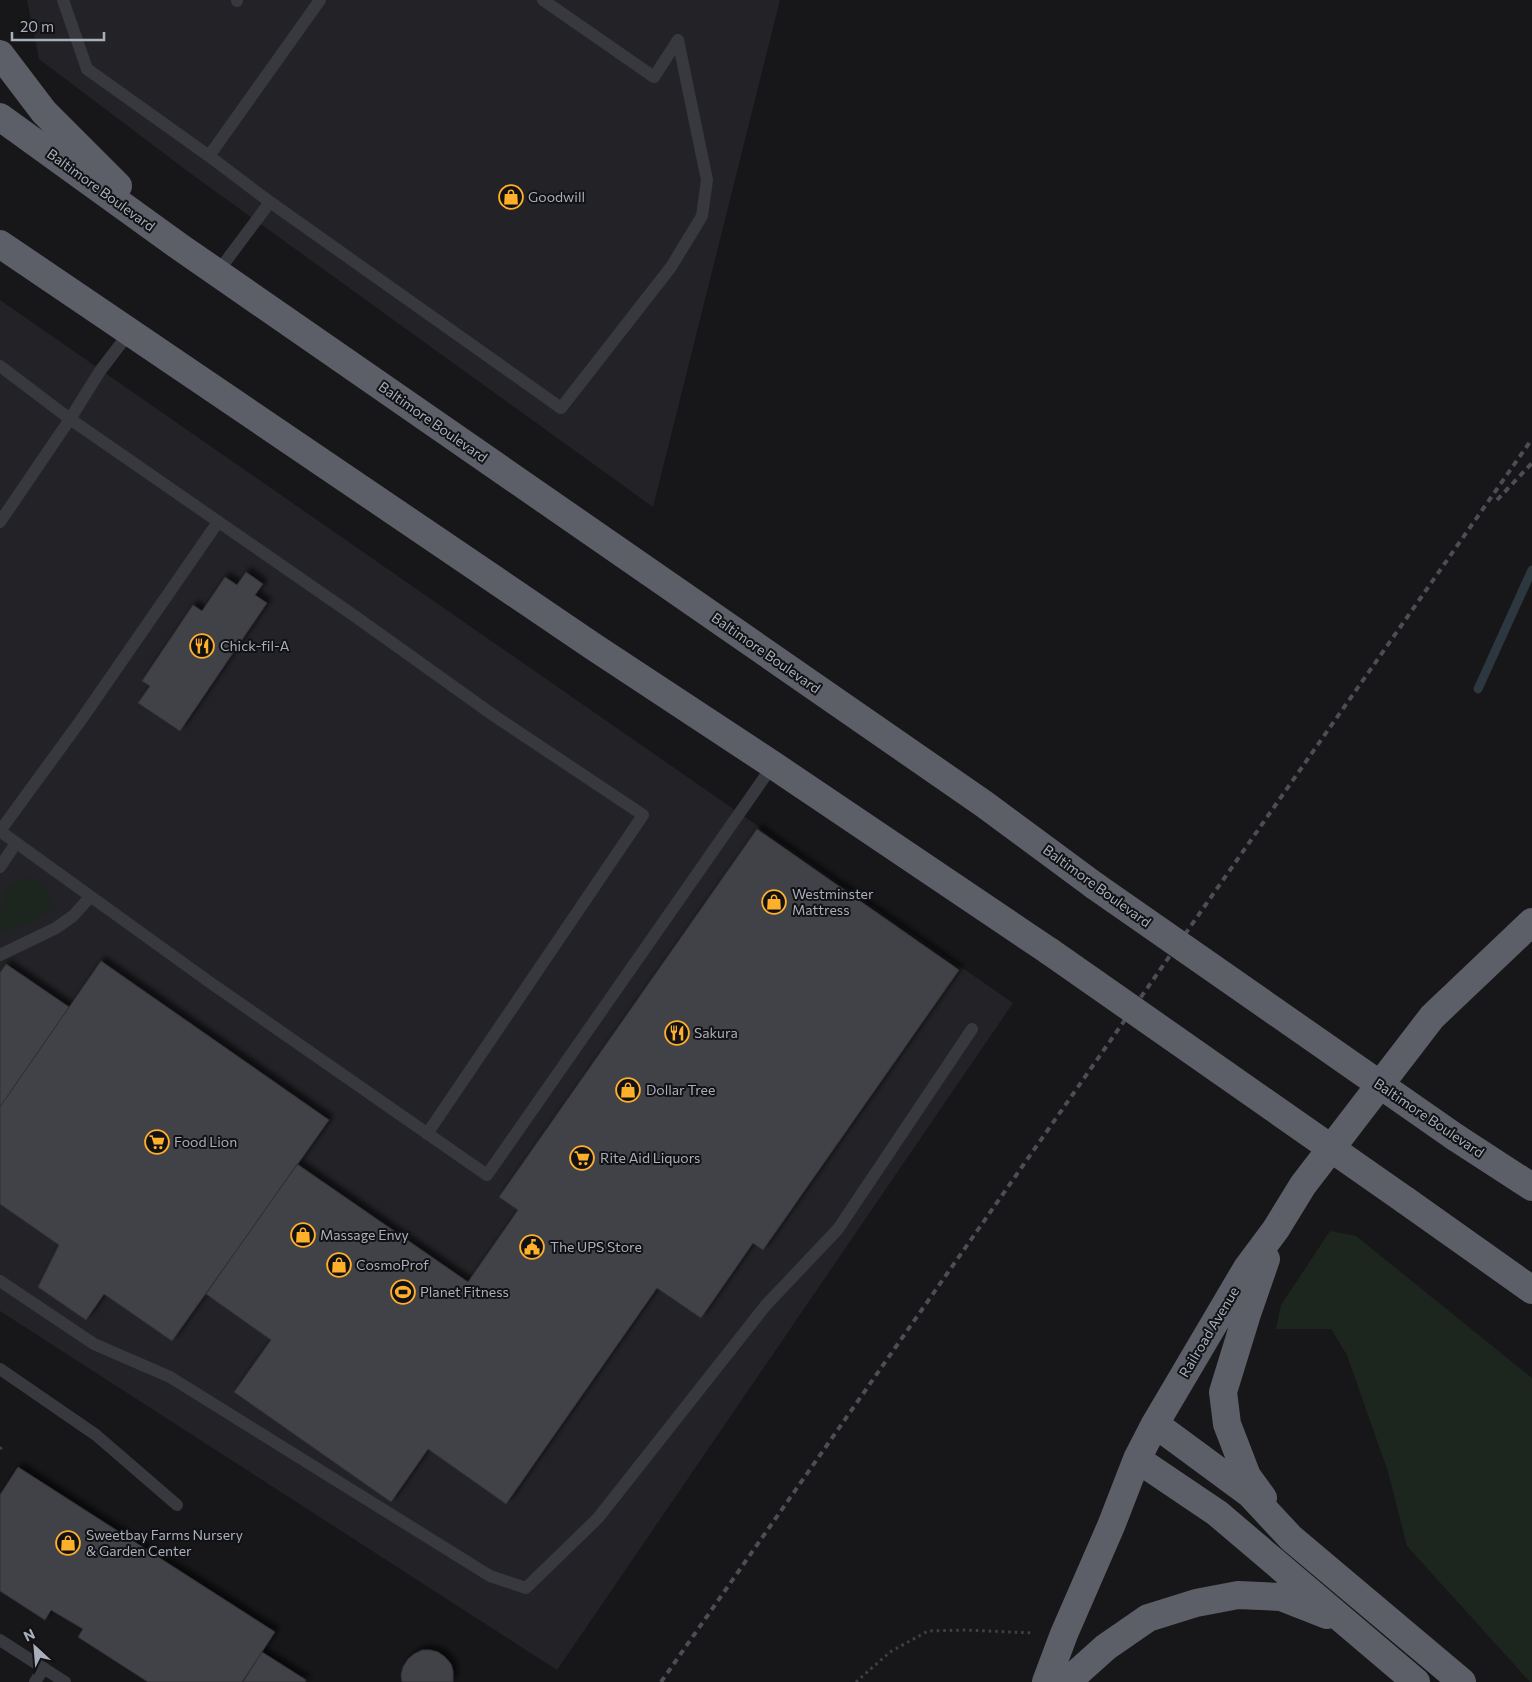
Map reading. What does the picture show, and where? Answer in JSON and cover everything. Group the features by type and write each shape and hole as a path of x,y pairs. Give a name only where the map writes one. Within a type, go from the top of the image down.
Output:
{"highway":[{"path":"0,54 44,112 180,247"},
{"name":"Baltimore Boulevard","path":"0,117 180,247 976,798 1095,886 1455,1137 1532,1188"},
{"path":"0,244 586,642 1049,951 1532,1290"},
{"name":"Railroad Avenue","path":"1046,1682 1137,1459 1155,1424 1242,1276 1276,1229 1303,1185 1432,1017 1532,922"},
{"path":"1276,1229 1223,1392 1227,1424 1247,1476 1291,1538"},
{"path":"1155,1424 1250,1494 1291,1538 1462,1682"},
{"path":"1137,1459 1217,1513 1416,1682"},
{"path":"1067,1682 1106,1647 1148,1618 1196,1603 1238,1595 1281,1597 1349,1624"}],"lane":[{"path":"63,0 87,69 210,156 270,202 561,408 671,268 702,216 707,180 678,40 654,77 543,0"},
{"path":"210,156 320,0"},
{"path":"217,272 270,202"},
{"path":"0,522 100,371 129,333"},
{"path":"0,366 70,419 356,617 496,717 642,815 426,1134"},
{"path":"218,522 81,720 0,831 208,981 487,1175 773,765"},
{"path":"0,866 16,843"},
{"path":"0,954 56,928 73,916 90,897"},
{"path":"0,1281 94,1344 170,1377 490,1576 526,1588 598,1518 766,1305 838,1229 972,1029"},
{"path":"0,1369 96,1435 177,1504"},
{"path":"0,1640 65,1682"},
{"path":"35,1682 44,1668"}],"path":[{"path":"856,1682 890,1652 928,1631 965,1630 1064,1634"}],"shaded area":[{"path":"27,0 780,0 653,507 194,176 39,59"},
{"path":"0,300 1013,1003 557,1670 0,1311"},
{"path":"25,878 38,881 46,887 51,900 50,908 27,924 0,933 1,906 6,891 17,881"},
{"path":"1330,1231 1356,1236 1532,1378 1532,1682 1407,1546 1388,1472 1347,1355 1331,1329 1276,1329 1281,1305"}],"building":[{"name":"Chick-fil-A","path":"246,572 263,584 255,595 267,603 180,731 138,703 150,686 142,681 193,605 202,611 225,577 237,585"},
{"path":"757,829 959,970 763,1250 753,1243 701,1318 657,1288 506,1504 428,1449 391,1502 234,1392 271,1340 206,1294 297,1164 468,1282 518,1210 499,1197"},
{"name":"Food Lion","path":"101,961 329,1120 172,1341 104,1294 86,1320 38,1287 59,1245 0,1204 0,1107"},
{"path":"6,964 69,1007 0,1107 0,973"},
{"name":"Sweetbay Farms Nursery & Garden Center","path":"18,1467 275,1632 242,1682 148,1682 78,1637 83,1629 51,1610 45,1620 0,1591 0,1495"},
{"path":"422,1650 438,1652 445,1657 451,1664 453,1682 402,1682 403,1667 408,1659"},
{"path":"262,1652 306,1680 305,1682 243,1682"}],"waterway":[{"path":"1478,689 1532,570"}],"railway":[{"path":"661,1682 1532,439"},
{"path":"1497,500 1532,463"}],"place":[{"name":"Goodwill","path":"511,197"},
{"name":"Chick-fil-A","path":"202,646"},
{"name":"Westminster Mattress","path":"774,902"},
{"name":"Sakura","path":"677,1033"},
{"name":"Dollar Tree","path":"628,1090"},
{"name":"Food Lion","path":"157,1142"},
{"name":"Rite Aid Liquors","path":"582,1158"},
{"name":"Massage Envy","path":"303,1235"},
{"name":"The UPS Store","path":"532,1247"},
{"name":"CosmoProf","path":"339,1265"},
{"name":"Planet Fitness","path":"403,1292"},
{"name":"Sweetbay Farms Nursery & Garden Center","path":"68,1543"}]}
